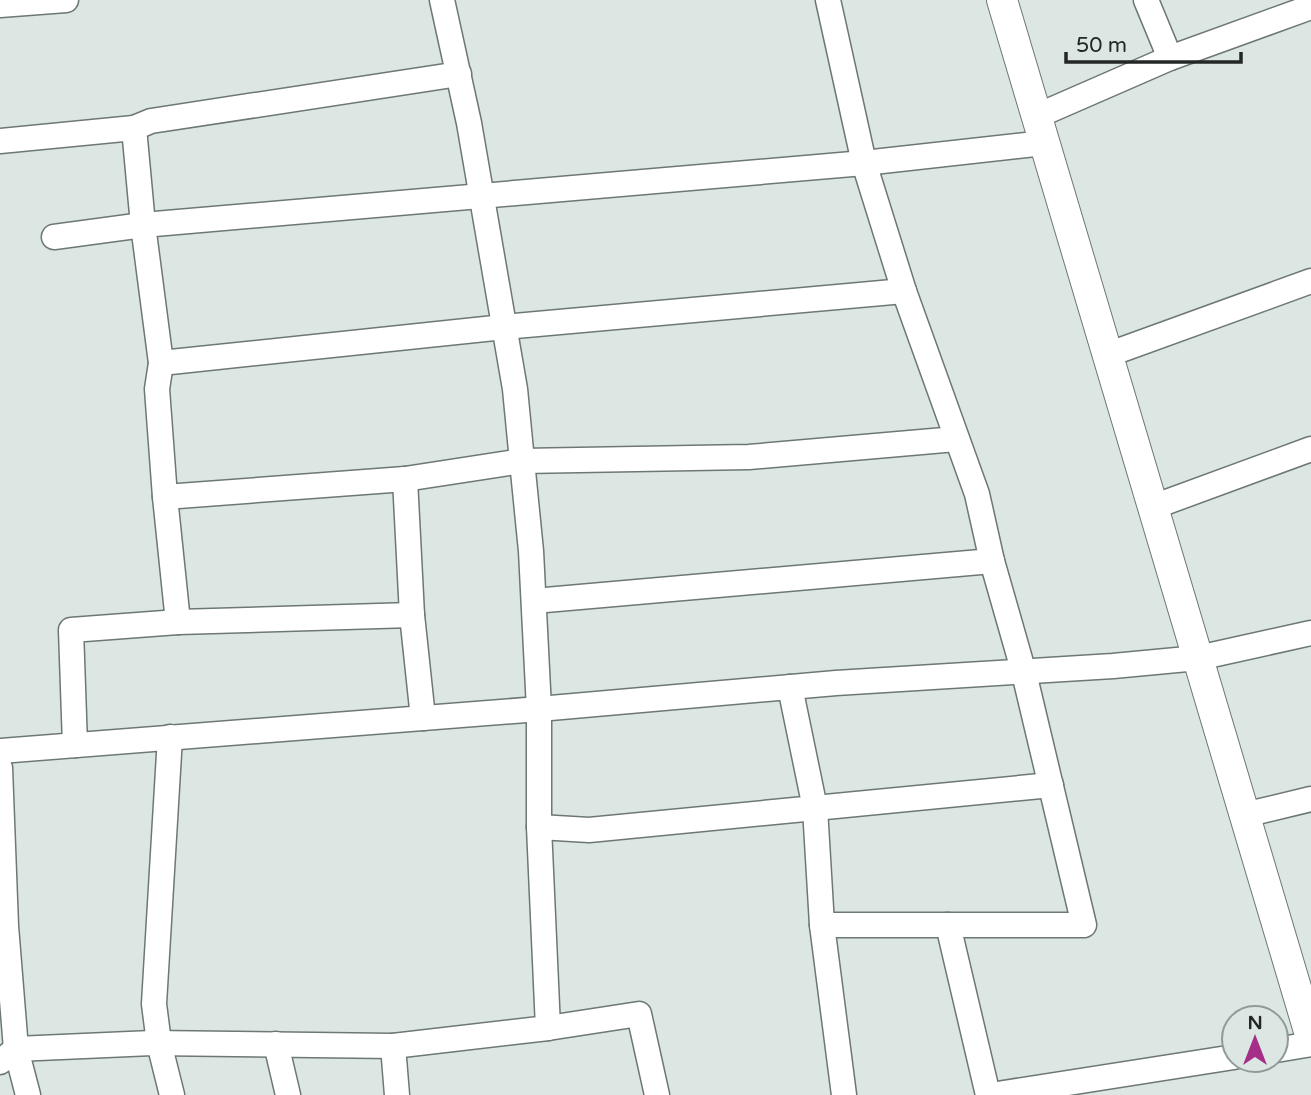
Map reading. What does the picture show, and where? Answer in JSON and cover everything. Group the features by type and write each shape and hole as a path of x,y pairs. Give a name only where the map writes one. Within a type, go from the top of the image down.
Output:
{"street":[{"path":"0,5 66,0"},
{"path":"442,0 459,74 515,389 534,601 539,709 539,827 548,1028"},
{"path":"822,925 1084,925 1024,673 992,561 977,494 904,291 864,163 828,0"},
{"path":"1002,0 1311,1038"},
{"path":"1146,0 1170,58"},
{"path":"54,237 143,225 864,163 1040,130 1170,58 1311,7"},
{"path":"0,141 134,128 151,121 459,74"},
{"path":"134,128 143,225 161,363 157,389 164,497 178,622"},
{"path":"1107,355 1311,281"},
{"path":"161,363 504,327 904,291"},
{"path":"164,497 405,479 522,461 749,457 956,439"},
{"path":"1153,507 1311,450"},
{"path":"405,479 412,615 423,718"},
{"path":"534,601 992,561"},
{"path":"75,745 71,630 178,622 412,615"},
{"path":"0,751 790,687 1024,673 1198,658 1311,633"},
{"path":"790,687 815,808 822,925 844,1095"},
{"path":"170,737 154,1004 159,1042 172,1095"},
{"path":"0,768 8,1056 28,1095"},
{"path":"539,827 589,830 1051,785"},
{"path":"1244,815 1311,799"},
{"path":"948,925 989,1095 1220,1058"},
{"path":"8,1056 159,1042 393,1046 548,1028 639,1014 657,1095"},
{"path":"276,1044 288,1095"},
{"path":"1290,1048 1311,1044"},
{"path":"393,1046 397,1095"}]}
